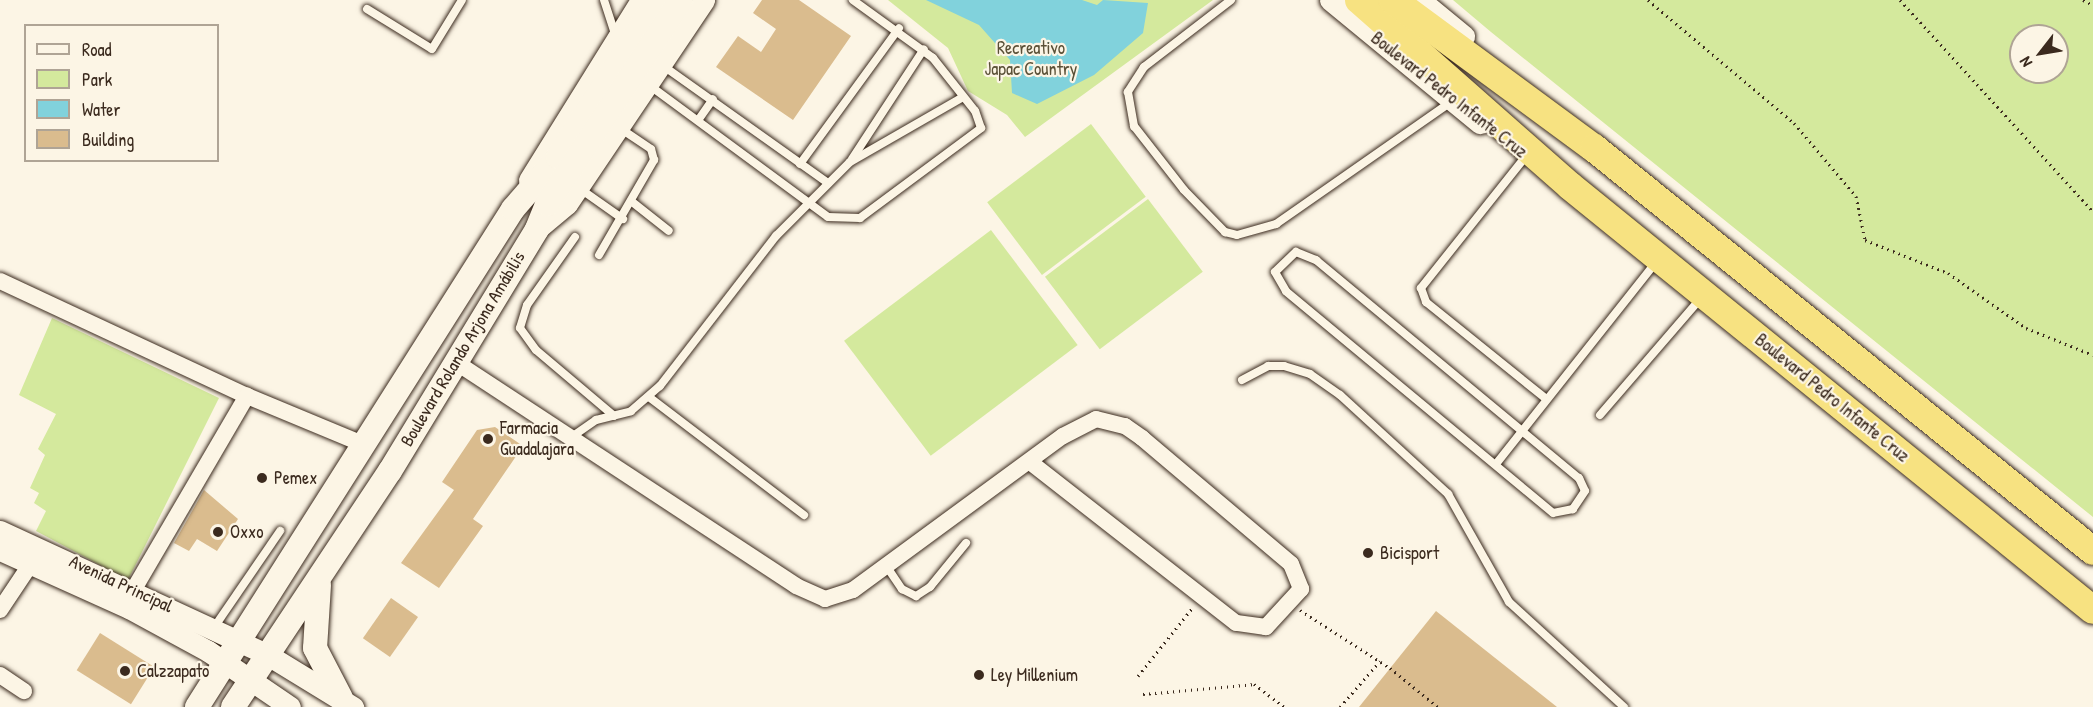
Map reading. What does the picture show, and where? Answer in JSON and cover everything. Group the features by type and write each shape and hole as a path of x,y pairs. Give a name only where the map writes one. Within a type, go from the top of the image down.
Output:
{"highway":[{"name":"Boulevard Pedro Infante Cruz","path":"1359,0 1570,186 2093,610"},
{"path":"1393,0 1594,147 2093,551"}],"main road":[{"path":"569,172 658,0"},
{"path":"513,209 569,172 681,0"},
{"name":"Boulevard Rolando Arjona Amábilis","path":"233,707 321,576 537,229 569,172"},
{"name":"Boulevard Rolando Arjona Amábilis","path":"197,707 513,209"},
{"path":"321,576 315,648 347,703"}],"street":[{"name":"Boulevard Rolando Arjona Amábilis","path":"513,209 609,47 641,0"},
{"path":"569,172 619,128 704,0"},
{"name":"Boulevard Pedro Infante Cruz","path":"1330,0 1452,102 1570,186"},
{"path":"1420,0 1594,147"},
{"path":"0,281 247,396 363,444"},
{"path":"454,361 573,436 813,595 839,597 886,567 1030,462 1096,419 1125,426 1291,564 1303,583 1291,604 1275,621 1256,628 1236,623 1030,462"},
{"path":"134,589 247,396"},
{"name":"Avenida Principal","path":"0,531 134,589 239,643 268,655 347,703"},
{"name":"Avenida Principal","path":"0,550 32,562 129,608 226,663 290,707"},
{"path":"0,610 32,562"},
{"path":"0,675 24,691"}],"lane":[{"path":"367,9 432,49 462,0"},
{"path":"604,0 615,32 609,47"},
{"path":"1231,0 1144,68 1128,92 1134,126 1184,190 1225,232 1237,235 1276,224 1452,102"},
{"path":"648,84 699,119 808,203 839,221 860,218 979,133 980,120 924,49 899,28 855,1"},
{"path":"801,164 899,28"},
{"path":"573,436 582,427 614,416 649,397 808,203 850,162 924,49"},
{"path":"662,64 828,183"},
{"path":"850,162 963,97"},
{"path":"699,119 713,99"},
{"path":"599,255 623,219 655,154 619,128"},
{"path":"1526,156 1421,288 1426,302 1545,399"},
{"path":"569,172 623,219"},
{"path":"631,201 669,231"},
{"path":"575,237 527,305 520,328 536,350 614,416"},
{"path":"1296,252 1316,260 1585,485 1581,499 1566,513 1552,513 1496,464 1286,291 1275,276 1276,267 1296,252"},
{"path":"1496,464 1545,399 1660,258"},
{"path":"1600,415 1704,294"},
{"path":"1242,381 1268,366 1294,367 1348,403 1448,494 1509,602 1624,707"},
{"path":"649,397 804,515"},
{"path":"213,630 280,531"},
{"path":"886,567 902,589 916,596 930,587 966,543"}],"path":[{"path":"1648,0 1794,123 1856,196 1865,240 1948,273 2026,328 2093,355"},
{"path":"1900,0 2093,211"},
{"path":"2084,0 2093,5"},
{"path":"1138,676 1202,597"},
{"path":"1291,604 1380,662 1438,707"},
{"path":"1340,707 1380,662"},
{"path":"1143,694 1254,684 1284,707"}],"green space":[{"name":"Recreativo Japac Country","path":"888,0 1213,0 1025,137 1007,115 968,91 948,48"},
{"path":"1453,0 2093,0 2093,517 1491,32"},
{"path":"1091,124 1146,197 1042,275 987,202"},
{"path":"1148,199 1203,272 1100,349 1045,277"},
{"path":"991,230 1078,345 931,456 844,341"},
{"path":"52,318 219,398 128,580 36,531 46,511 34,503 39,493 30,488 45,455 38,449 56,414 19,395"}],"water":[{"path":"926,0 1082,0 1097,5 1103,0 1148,3 1143,33 1094,75 1037,104 1012,93 1010,60 979,25"}],"building":[{"path":"762,0 799,0 851,36 793,120 716,67 738,36 761,52 776,29 753,13"},
{"path":"495,427 523,446 473,519 483,526 439,588 401,563 454,490 442,482 477,430"},
{"path":"204,490 238,519 217,551 197,539 189,551 174,543"},
{"path":"391,598 418,617 390,657 363,638"},
{"path":"1436,611 1557,707 1359,707"},
{"path":"100,633 154,667 131,704 77,670"}],"place":[{"name":"Farmacia Guadalajara","path":"488,439"},
{"name":"Pemex","path":"262,478"},
{"name":"Oxxo","path":"218,532"},
{"name":"Bicisport","path":"1368,553"},
{"name":"Calzzapato","path":"125,671"},
{"name":"Ley Millenium","path":"979,675"}]}
